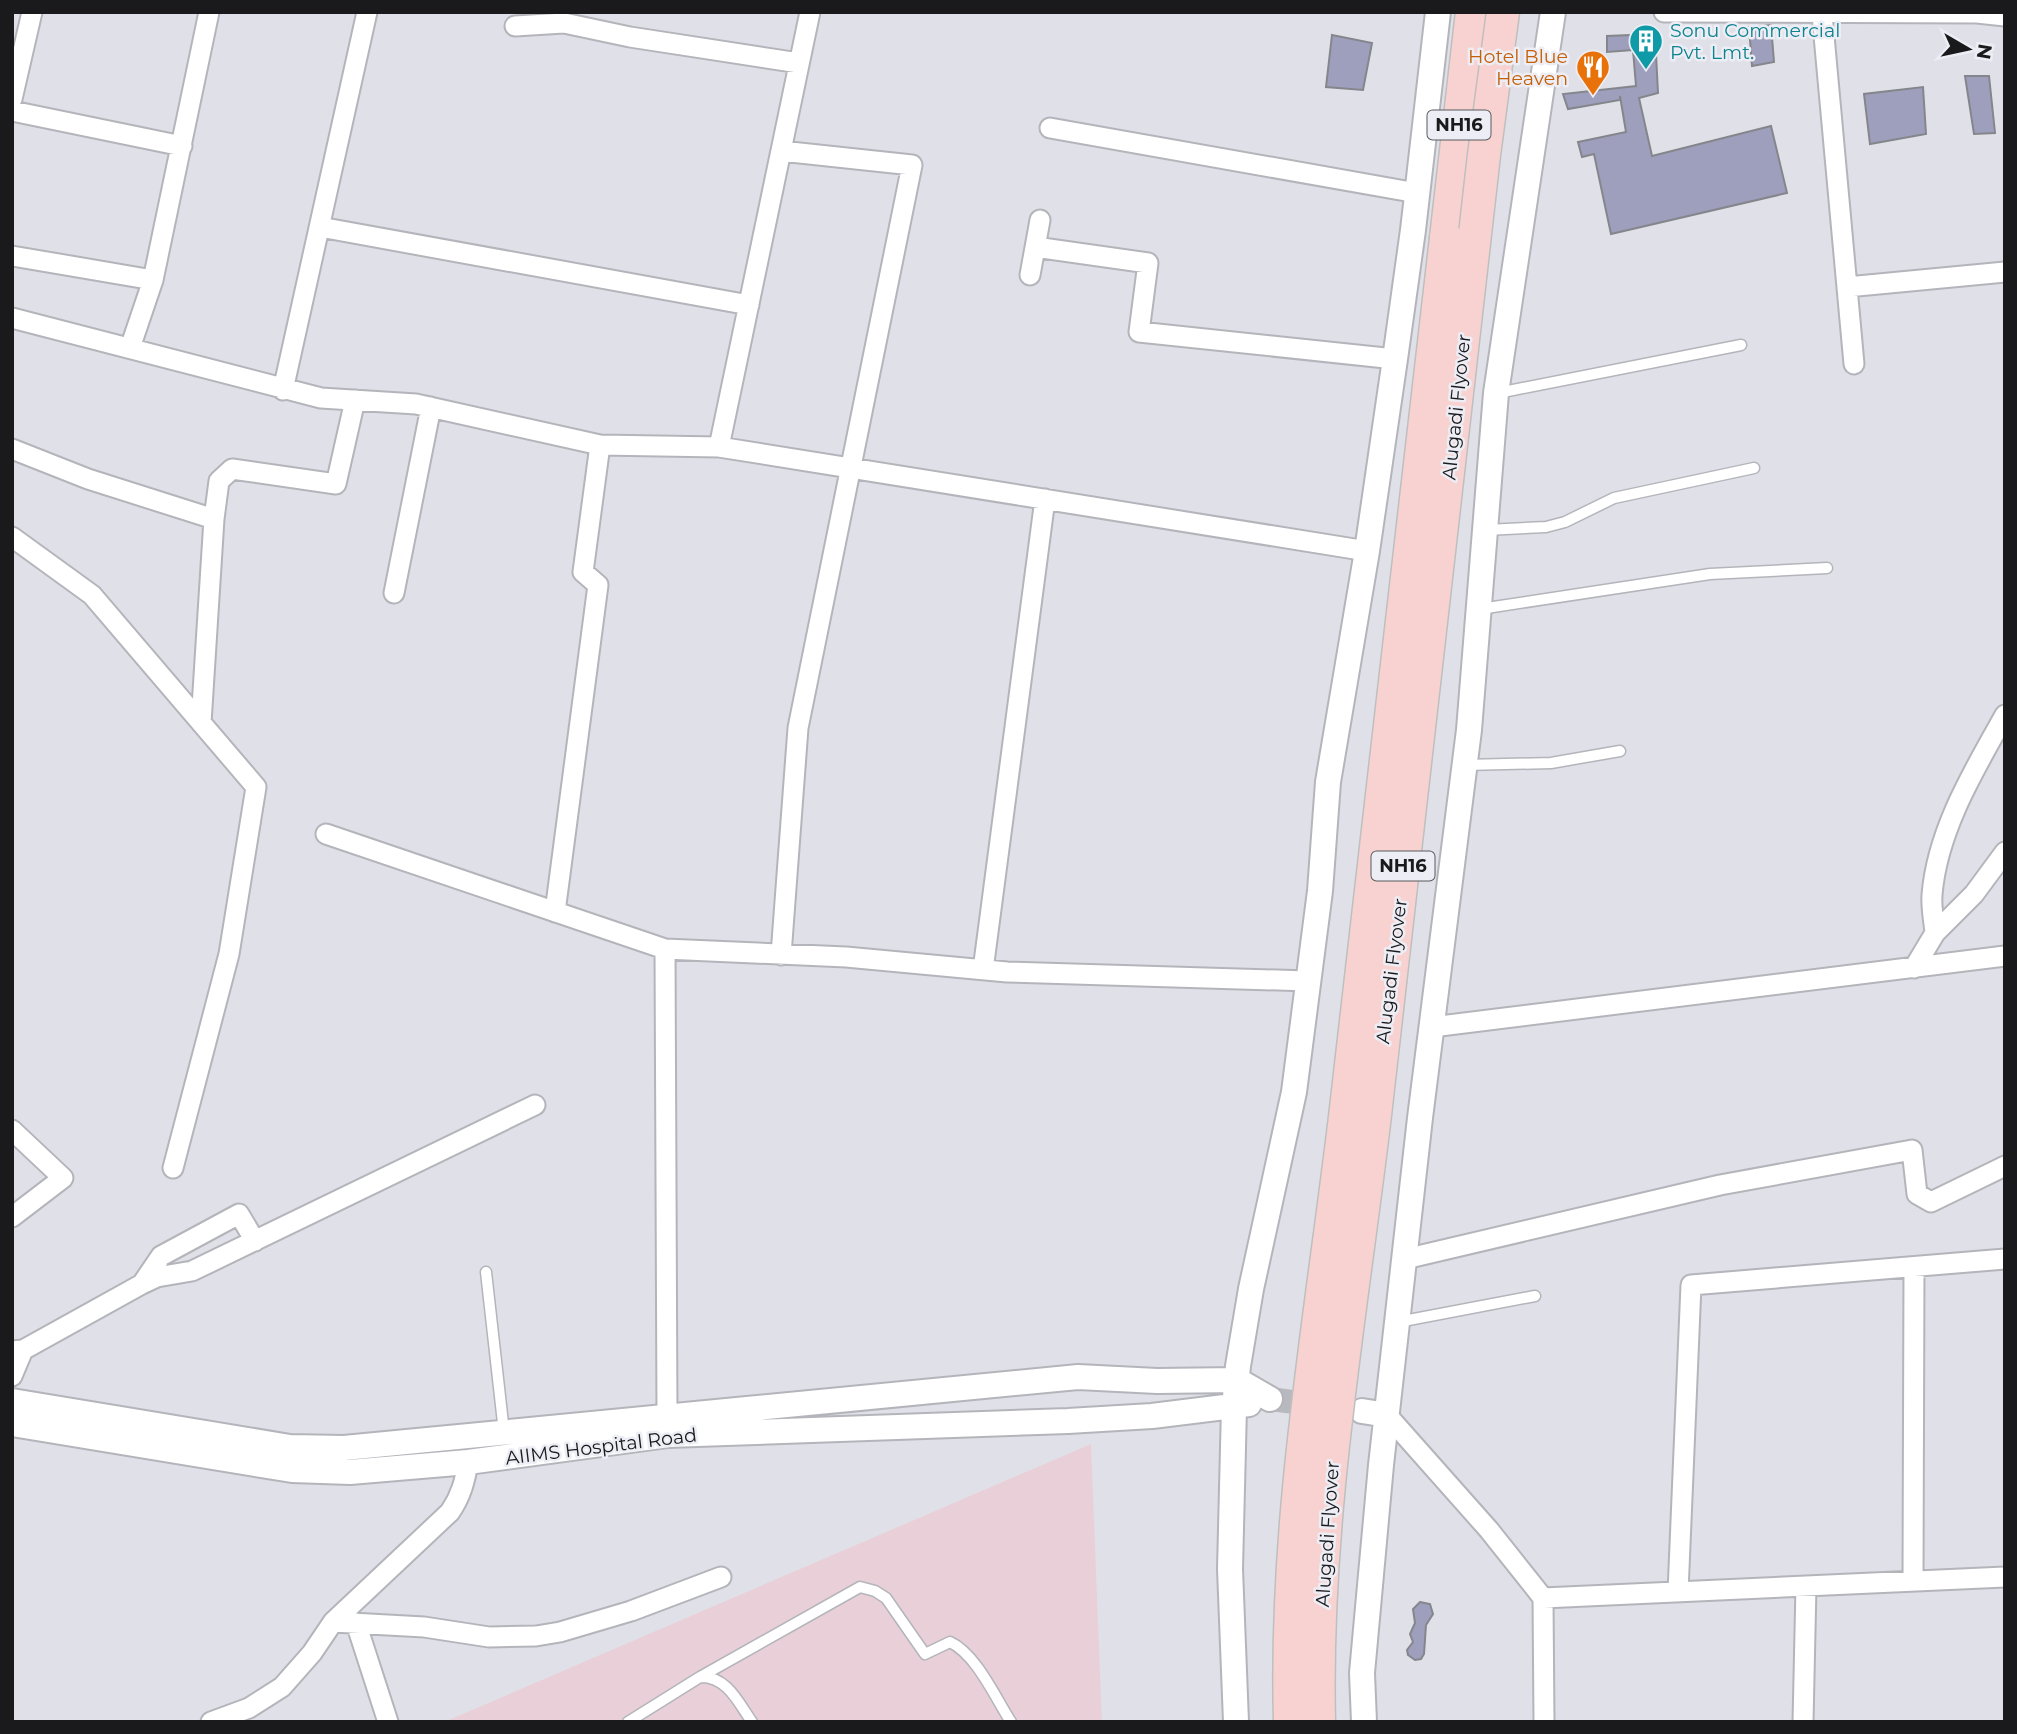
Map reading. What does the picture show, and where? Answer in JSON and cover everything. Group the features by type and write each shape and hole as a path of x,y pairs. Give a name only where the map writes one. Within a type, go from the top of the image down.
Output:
{"highway":[{"name":"Alugadi Flyover","path":"1290,1722 1293,1548 1310,1379 1346,1109 1472,12"},
{"name":"Alugadi Flyover","path":"1320,1722 1318,1677 1324,1562 1338,1397 1374,1121 1484,155 1503,12"}],"street":[{"path":"12,99 32,12"},
{"path":"130,348 153,280 209,12"},
{"path":"284,390 367,12"},
{"path":"719,447 810,12"},
{"path":"1236,1722 1230,1569 1237,1380 1251,1289 1294,1092 1320,891 1328,782 1367,551 1395,359 1438,12"},
{"path":"1364,1722 1363,1673 1387,1415 1464,765 1496,393 1553,12"},
{"path":"1664,12 1977,13 2005,16"},
{"path":"1822,14 1854,364"},
{"path":"515,26 564,23 630,37 799,63"},
{"path":"12,111 182,146"},
{"path":"1050,128 1417,192"},
{"path":"781,151 912,165 798,729 781,955"},
{"path":"1030,275 1040,220"},
{"path":"320,227 749,305"},
{"path":"1035,247 1148,264 1139,332 1395,359"},
{"path":"12,256 153,280"},
{"path":"1847,287 2005,272"},
{"path":"12,318 321,398 416,404 600,445 719,447 1367,551"},
{"path":"201,723 214,519 219,481 232,469 336,484 355,400"},
{"path":"394,593 431,407"},
{"path":"555,912 598,584 583,572 600,445"},
{"path":"12,449 88,479 214,519"},
{"path":"982,970 1045,499"},
{"path":"12,537 92,595 256,787 229,954 173,1168"},
{"path":"1935,933 1932,897 1943,841 1979,761 2005,715"},
{"path":"326,834 665,950 846,957 982,970 1308,981"},
{"path":"1914,968 1935,933 1974,894 2005,852"},
{"path":"665,950 667,1416"},
{"path":"1432,1027 2005,956"},
{"path":"12,1376 18,1350 142,1284 192,1271 535,1105"},
{"path":"12,1130 63,1178 12,1217"},
{"path":"1405,1259 1720,1185 1912,1150 1917,1194 1931,1202 2005,1166"},
{"path":"142,1284 161,1256 239,1214 255,1241"},
{"path":"1678,1592 1691,1285 2005,1258"},
{"path":"1913,1581 1914,1267"},
{"name":"AIIMS Hospital Road","path":"12,1401 290,1447 344,1448 502,1441 1068,1421 1152,1416 1234,1407 1270,1399 1237,1380 1157,1381 1077,1377 667,1416 502,1441 468,1462 350,1472 292,1469 12,1424"},
{"path":"1362,1411 1387,1415 1489,1530 1543,1598 1544,1722"},
{"path":"211,1722 248,1708 282,1687 312,1653 333,1622 450,1512 459,1500 468,1462"},
{"path":"333,1622 424,1627 489,1637 536,1636 560,1632 631,1611 721,1577"},
{"path":"1543,1598 2005,1577"},
{"path":"1803,1722 1806,1586"},
{"path":"356,1623 388,1722"}],"lane":[{"path":"1496,393 1741,345"},
{"path":"1486,530 1546,527 1565,522 1614,498 1754,468"},
{"path":"1479,609 1710,574 1827,568"},
{"path":"1464,765 1551,763 1620,751"},
{"path":"486,1272 502,1441"},
{"path":"1398,1322 1535,1296"},
{"path":"628,1722 700,1677 860,1587 875,1591 886,1598 925,1654 950,1642 961,1647 971,1658 1011,1722"},
{"path":"700,1677 711,1676 721,1681 752,1722"}],"shaded area":[{"path":"1091,1444 1102,1722 444,1722"}],"building":[{"path":"1771,25 1774,62 1752,66 1749,27"},
{"path":"1655,34 1658,93 1639,98 1652,156 1771,126 1787,193 1611,234 1594,154 1582,157 1578,142 1626,132 1620,96 1620,100 1568,109 1563,94 1636,86 1633,50 1607,52 1607,36"},
{"path":"1332,35 1372,43 1363,90 1326,87"},
{"path":"1965,76 1989,76 1995,133 1974,134"},
{"path":"1923,87 1926,134 1870,144 1864,94"},
{"path":"1420,1602 1430,1604 1433,1614 1426,1625 1424,1654 1421,1659 1415,1660 1408,1655 1407,1650 1413,1642 1410,1634 1415,1623 1413,1609"}],"tunnel":[{"path":"1270,1399 1325,1406"}],"place":[{"name":"Sonu Commercial Pvt. Lmt.","path":"1646,71"},
{"name":"Hotel Blue Heaven","path":"1593,97"}]}
